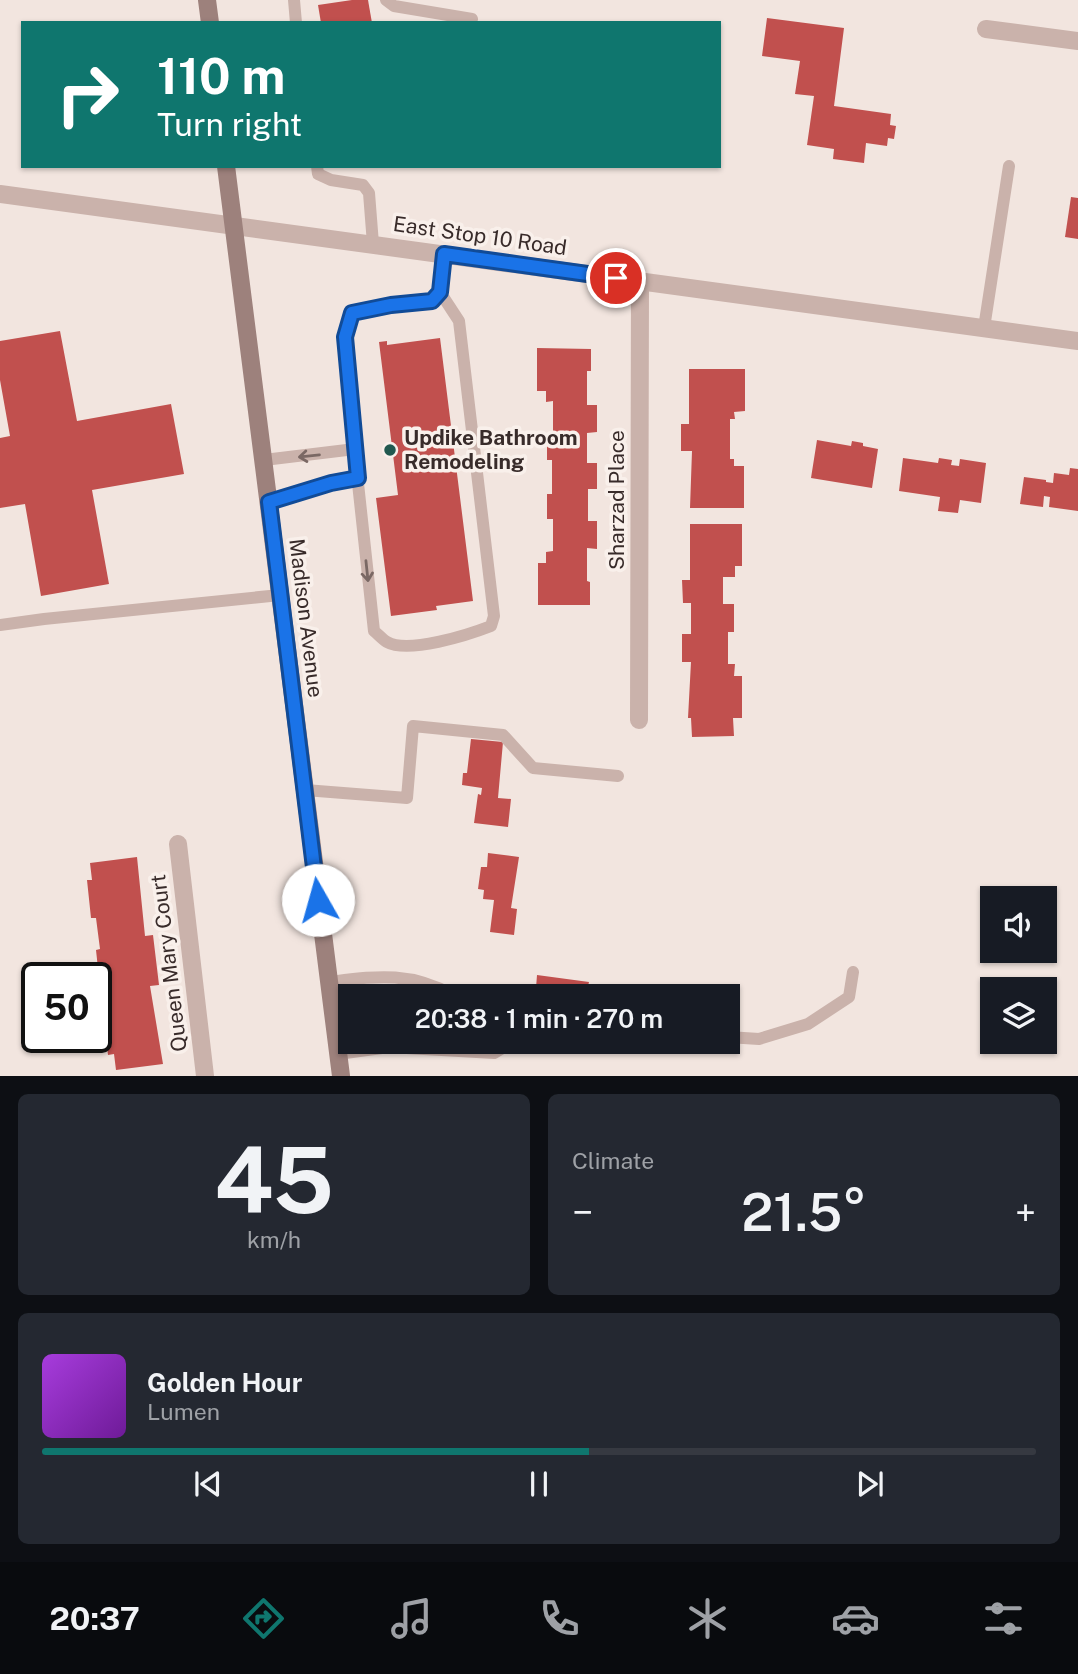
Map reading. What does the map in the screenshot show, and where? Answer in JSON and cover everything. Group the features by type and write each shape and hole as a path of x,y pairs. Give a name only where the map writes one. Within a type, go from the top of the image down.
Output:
{"main road":[{"path":"207,0 210,21"},
{"name":"Madison Avenue","path":"226,168 341,1076"}],"street":[{"path":"986,29 1078,41"},
{"name":"East Stop 10 Road","path":"0,194 1078,341"},
{"name":"Sharzad Place","path":"639,720 640,281"},
{"name":"Queen Mary Court","path":"178,844 205,1076"}],"lane":[{"path":"295,0 296,21"},
{"path":"386,0 394,6 472,19"},
{"path":"984,328 1009,166"},
{"path":"317,168 318,173 331,180 363,185 369,193 373,244"},
{"path":"440,292 459,321 494,616 491,625 477,631 410,647 388,643 374,631 345,337 352,313 391,305 432,301 440,292 444,254"},
{"path":"264,460 355,449"},
{"path":"269,502 331,483 358,478"},
{"path":"0,625 280,595"},
{"path":"305,790 407,798 413,726 503,735 533,768 618,776"},
{"path":"740,1038 759,1039 808,1024 849,998 853,972"},
{"path":"329,982 379,975 396,976 420,984"}],"building":[{"path":"368,0 372,21 321,21 318,5"},
{"path":"767,18 844,28 834,106 891,114 890,125 896,126 894,139 888,138 887,146 866,143 864,163 833,159 834,149 807,145 814,96 795,94 800,61 762,56"},
{"path":"1071,197 1078,198 1078,239 1065,237"},
{"path":"60,331 77,421 171,404 184,474 92,490 109,584 41,596 25,504 0,508 0,438 10,436 0,380 0,341"},
{"path":"440,338 473,601 436,606 437,610 391,616 376,498 398,495 379,342 387,341 387,345"},
{"path":"537,348 591,349 591,371 587,371 587,405 597,405 597,432 587,433 587,463 597,463 597,489 588,489 588,521 597,521 597,549 587,548 590,605 538,605 538,563 546,563 546,552 553,551 553,519 547,519 547,494 552,494 552,460 547,460 547,435 553,435 553,401 546,402 546,391 537,391"},
{"path":"689,369 745,369 745,411 734,412 735,419 730,419 730,459 734,459 734,466 744,466 744,508 690,508 692,451 681,451 681,424 689,424"},
{"path":"817,440 851,446 852,441 878,449 872,488 811,478"},
{"path":"903,458 938,463 939,458 952,460 951,465 959,466 960,459 986,463 981,503 960,500 958,513 938,511 940,497 899,491"},
{"path":"1070,468 1078,469 1078,511 1049,507 1050,497 1044,496 1043,507 1020,504 1024,477 1053,483 1054,473 1069,475"},
{"path":"690,524 742,524 742,566 735,566 735,577 723,577 723,604 734,604 734,632 728,632 728,664 735,664 734,676 742,676 742,718 733,718 734,736 692,737 691,718 688,718 691,662 682,662 682,634 691,634 691,603 683,603 682,580 690,580"},
{"path":"471,739 503,742 498,798 511,799 508,827 474,823 478,794 481,795 482,788 462,785 463,773 467,773"},
{"path":"488,853 519,857 511,908 517,909 514,935 490,932 494,900 483,899 484,890 478,889 481,867 487,867"},
{"path":"137,857 145,936 153,935 159,985 150,986 163,1064 116,1070 114,1054 108,1055 112,1053 112,962 97,962 96,950 100,949 96,918 91,918 87,880 92,880 90,863"},
{"path":"537,975 589,982 588,984 536,984"}],"place":[{"name":"Updike Bathroom Remodeling","path":"390,450"}],"route":[{"path":"318,900 269,502 331,483 358,478 345,337 352,313 391,305 432,301 440,292 444,254 616,278"}]}
